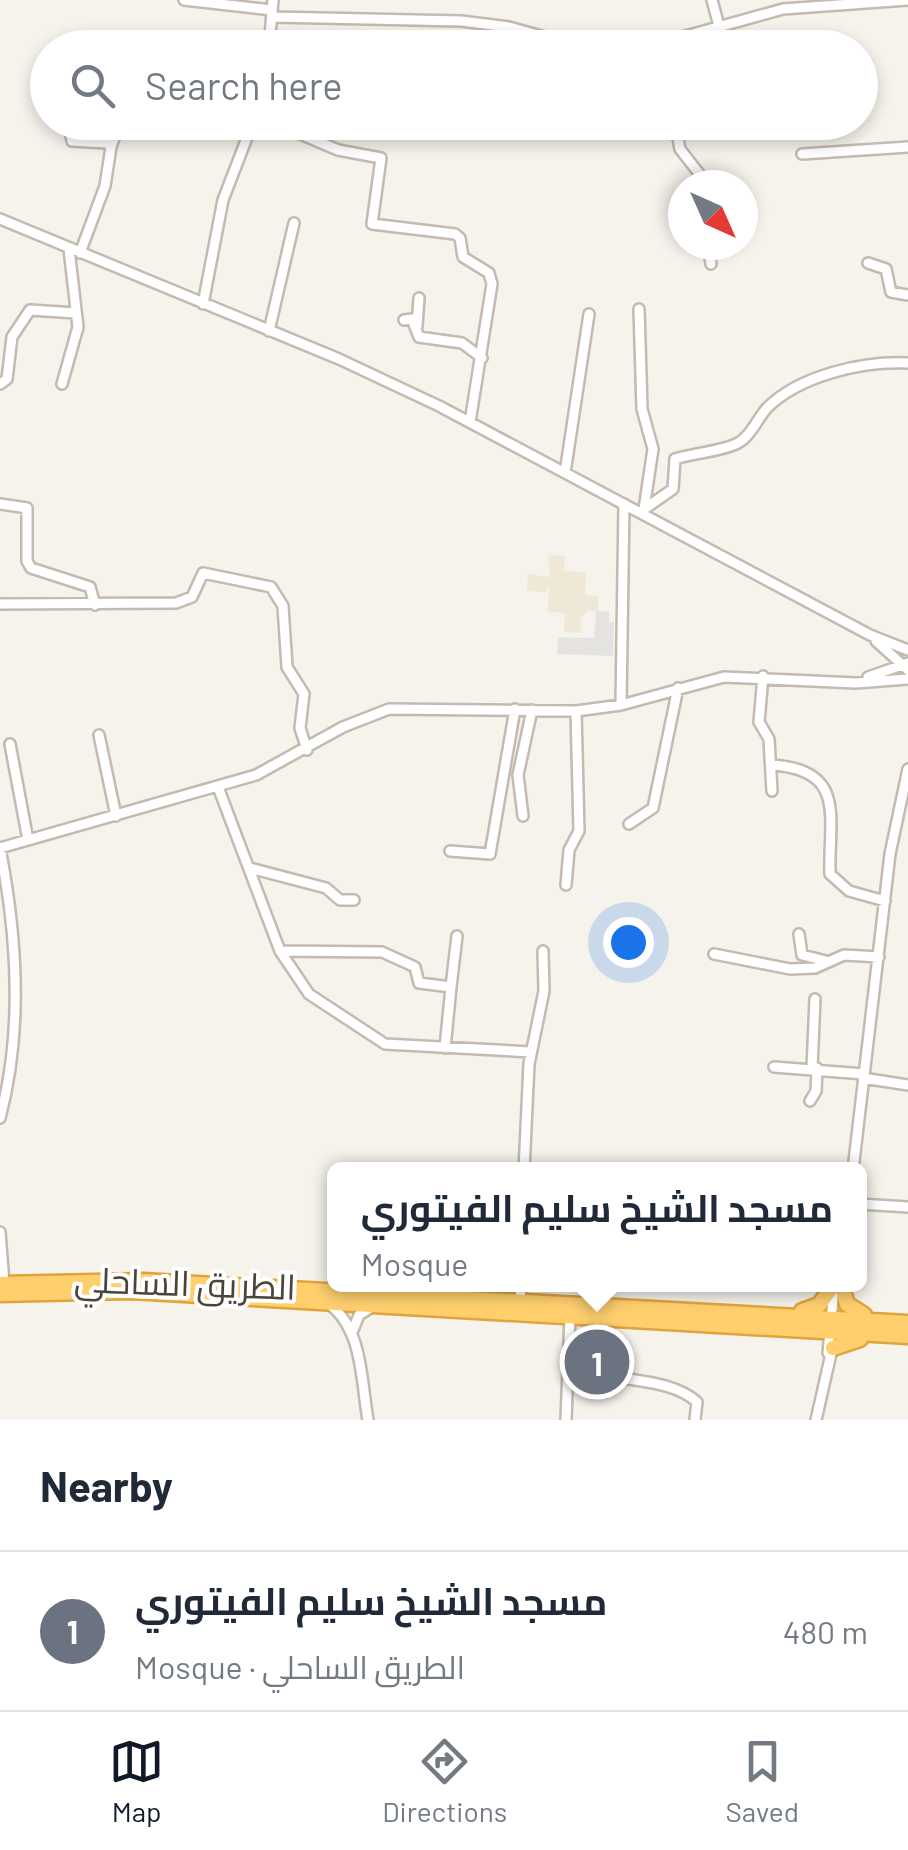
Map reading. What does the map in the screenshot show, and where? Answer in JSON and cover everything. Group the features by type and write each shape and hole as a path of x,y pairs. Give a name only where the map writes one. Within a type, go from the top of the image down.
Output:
{"highway":[{"name":"الطريق الساحلي","path":"1,1287 143,1281 831,1335 908,1336"},
{"name":"الطريق الساحلي","path":"1,1287 375,1305 520,1302 793,1314 831,1335 873,1319 908,1322"},
{"path":"793,1314 819,1305 830,1292"},
{"path":"841,1292 846,1304 873,1319"}],"street":[{"path":"184,0 475,22 510,30"},
{"path":"712,0 719,26"},
{"path":"710,30 783,8 908,0"},
{"path":"72,140 107,143 111,147"},
{"path":"80,253 105,186 114,140"},
{"path":"203,304 223,200 245,140"},
{"path":"316,140 345,152 381,158 370,219 374,226 436,230 460,238 463,257 492,278 470,422"},
{"path":"679,140 680,148 697,170"},
{"path":"802,154 908,147"},
{"path":"0,219 269,330 470,422 642,510 870,635 908,650"},
{"path":"269,330 294,223"},
{"path":"62,384 76,348 69,248"},
{"path":"710,260 711,264"},
{"path":"868,263 886,268 892,292 908,295"},
{"path":"419,298 419,337 462,343 482,358"},
{"path":"639,309 642,409 653,450 642,510"},
{"path":"0,384 7,380 5,348 30,310 76,313"},
{"path":"565,472 589,314"},
{"path":"404,320 412,319 417,326"},
{"path":"642,510 673,489 674,459 738,444 766,410 796,390 836,372 908,363"},
{"path":"0,504 26,508 27,560 31,568 90,588 95,605"},
{"path":"620,706 624,504"},
{"path":"0,604 95,605 188,600 203,574 271,587 283,606 287,667 304,694 300,728 307,750"},
{"path":"870,635 906,666"},
{"path":"847,683 906,666"},
{"path":"763,676 759,722 768,736 772,791"},
{"path":"0,1117 10,1069 14,928 0,848 256,775 307,750 343,726 389,709 576,711 620,706 724,677 847,683 908,679"},
{"path":"630,824 653,808 678,688"},
{"path":"450,852 490,854 516,709"},
{"path":"523,816 518,776 532,710"},
{"path":"566,885 568,850 579,831 576,711"},
{"path":"99,736 116,816"},
{"path":"10,744 28,840"},
{"path":"772,765 800,770 826,788 832,800 830,874 850,890 885,901"},
{"path":"855,1162 894,831 908,768"},
{"path":"218,786 280,951 309,994 385,1044 532,1052"},
{"path":"894,831 908,834"},
{"path":"250,868 326,888 338,900 354,900"},
{"path":"799,934 802,955 829,961"},
{"path":"445,1048 458,936"},
{"path":"525,1162 532,1052 542,1020 543,950"},
{"path":"280,951 382,952 415,967 419,983 451,987"},
{"path":"714,954 771,969 815,968 844,955 878,957"},
{"path":"0,990 12,991"},
{"path":"810,1100 815,1068 815,998"},
{"path":"774,1067 815,1068 908,1085"},
{"path":"867,1204 908,1207"},
{"path":"0,1232 1,1287"},
{"path":"520,1302 521,1292"},
{"path":"816,1420 836,1292"},
{"path":"327,1302 345,1316 352,1332 368,1420"},
{"path":"352,1332 359,1315 375,1305"},
{"path":"566,1420 570,1316"},
{"path":"601,1318 617,1377 662,1385 690,1396 697,1402 696,1420"}],"shaded area":[{"path":"548,555 565,556 564,571 586,572 585,595 598,596 598,611 588,611 581,617 581,633 564,632 565,613 548,612 549,585 546,592 527,591 528,574 550,577"},
{"path":"596,611 609,612 609,622 614,622 613,656 557,654 558,637 594,638"}],"place":[{"name":"مسجد الشيخ سليم الفيتوري","path":"597,1362"}]}
